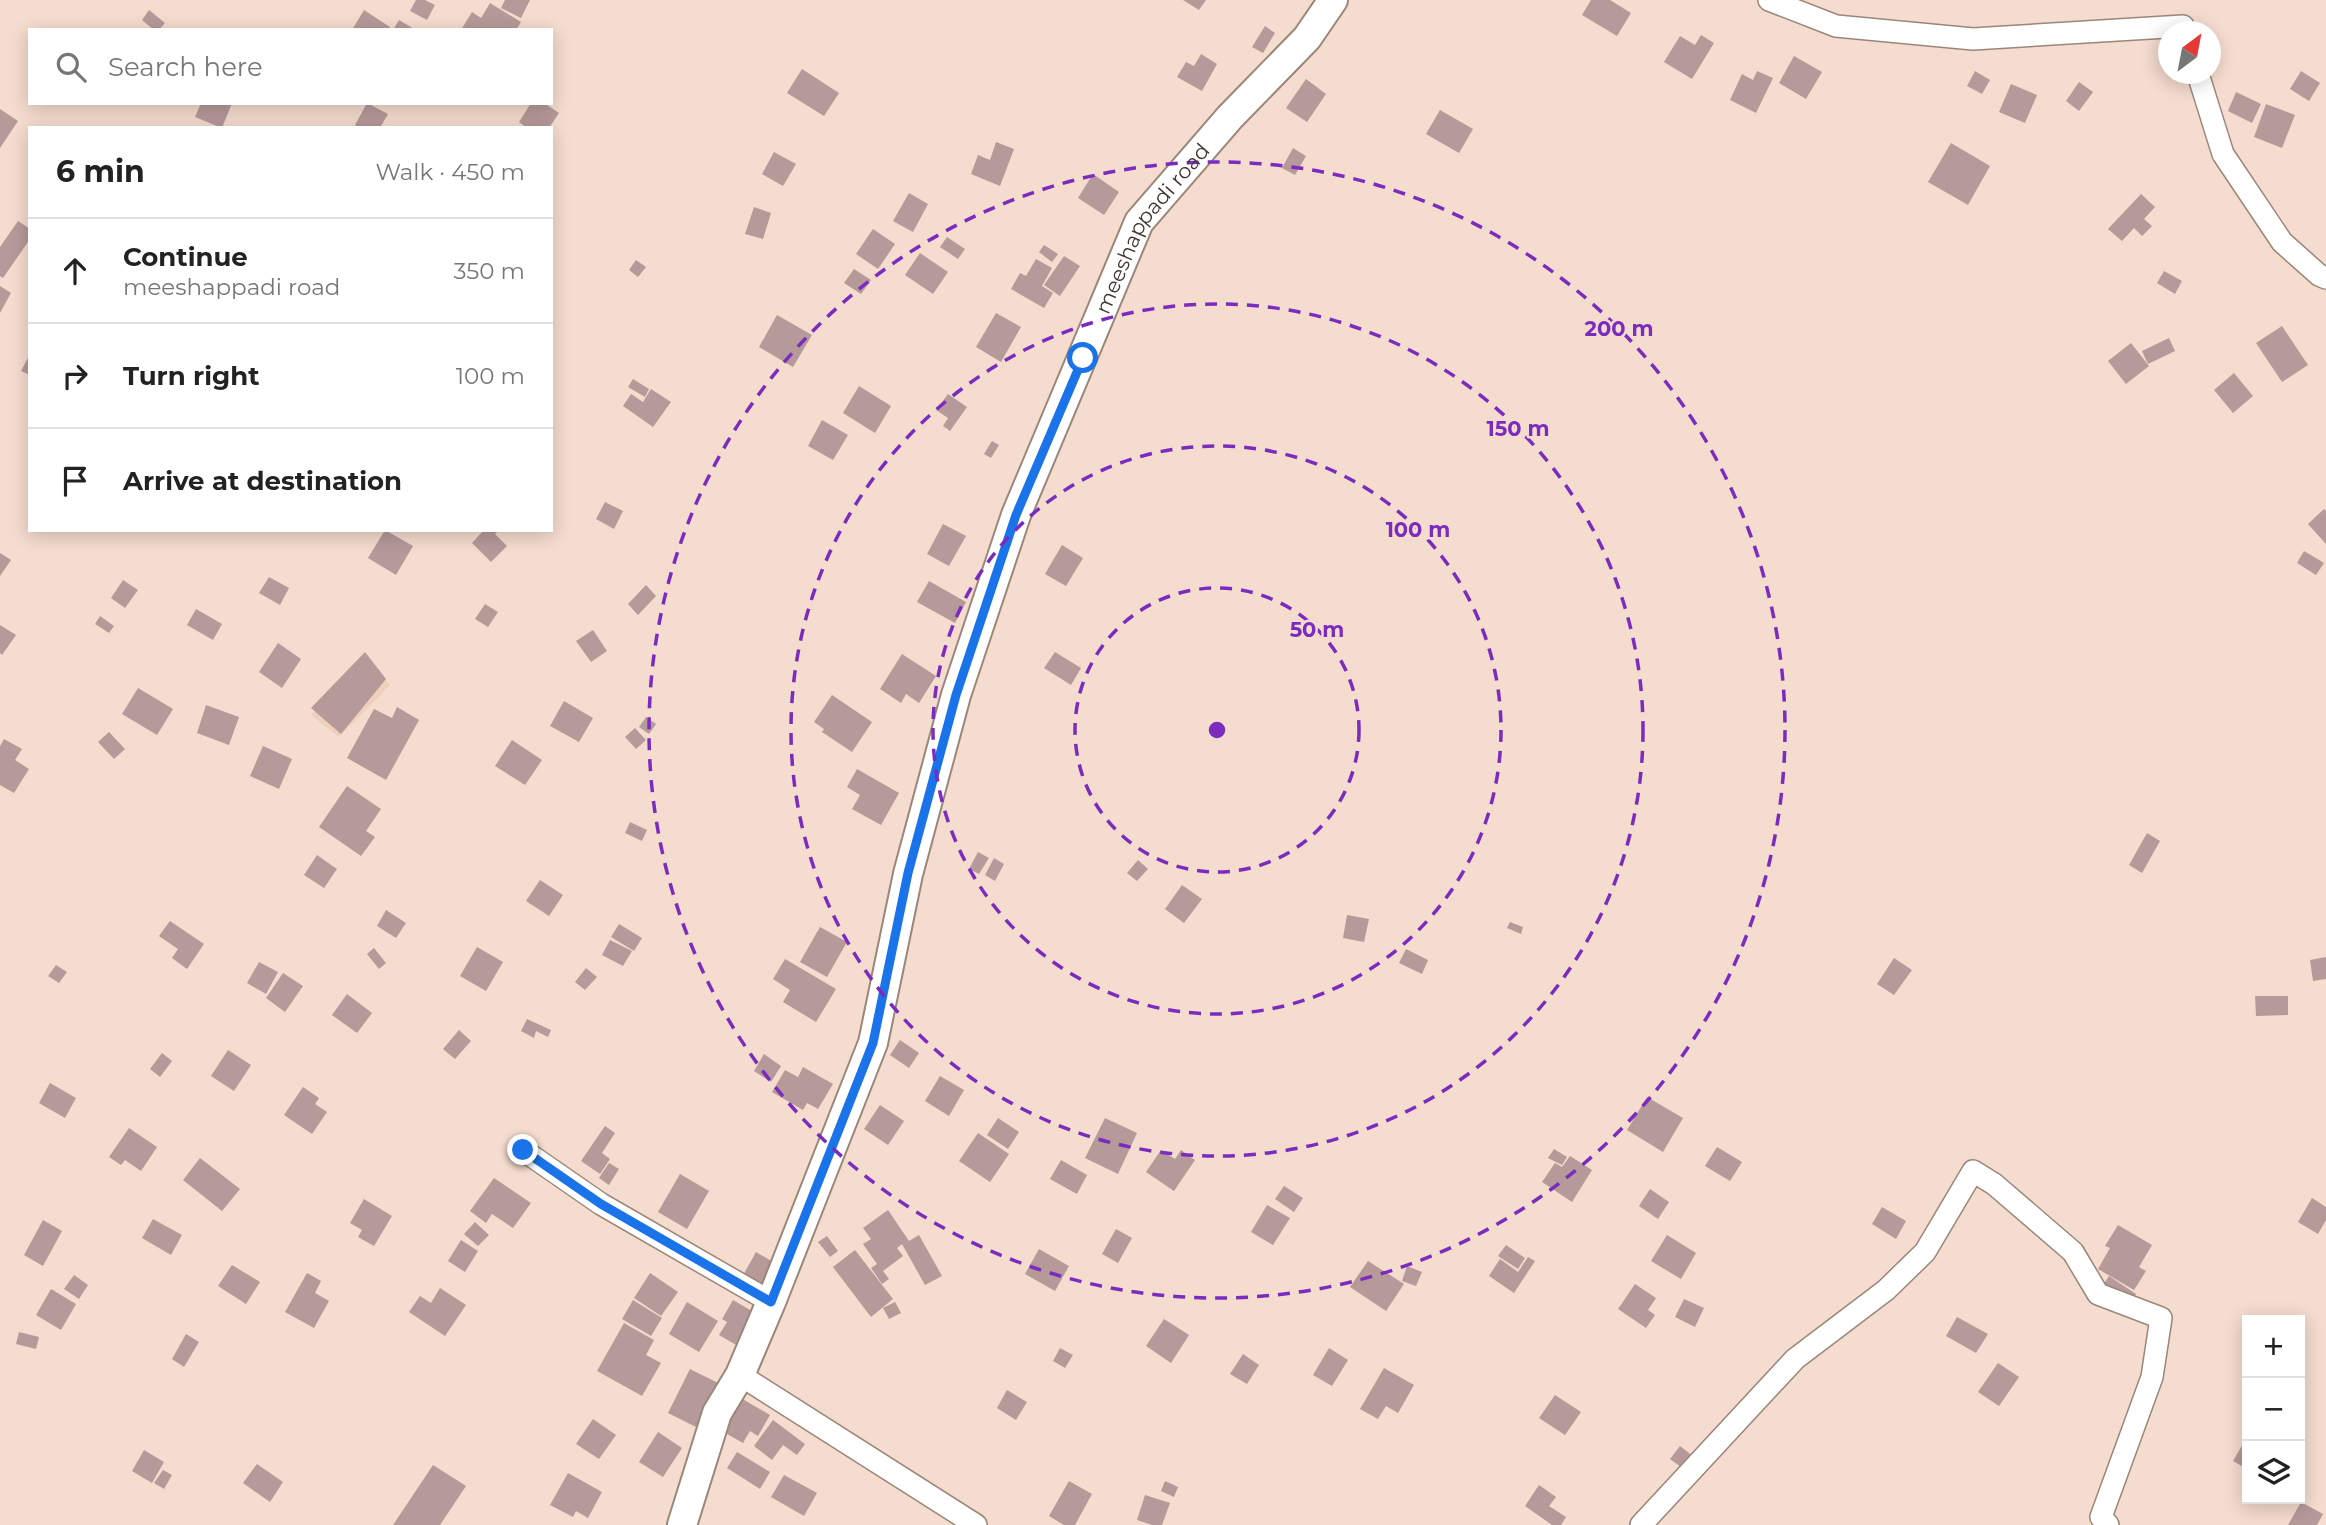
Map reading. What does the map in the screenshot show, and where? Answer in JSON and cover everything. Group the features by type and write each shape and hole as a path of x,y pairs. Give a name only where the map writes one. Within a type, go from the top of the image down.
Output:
{"street":[{"name":"meeshappadi road","path":"682,1525 717,1413 740,1375 771,1302 873,1043 908,873 956,695 1016,515 1139,222 1230,117 1307,37 1333,0"},
{"path":"1769,0 1836,26 1973,39 2158,28"},
{"path":"2201,84 2223,154 2282,242 2319,275 2326,278"},
{"path":"523,1150 601,1204 771,1302"},
{"path":"1641,1525 1795,1359 1886,1290 1925,1252 1973,1171 1994,1184 2073,1252 2098,1294 2161,1318 2152,1377 2101,1517 2108,1525"},
{"path":"740,1375 976,1525"}],"shaded area":[{"path":"371,663 390,685 339,737 311,715"}],"building":[{"path":"416,0 425,0 435,5 427,20 410,11"},
{"path":"505,0 530,0 521,18 501,8"},
{"path":"1183,0 1206,0 1199,10"},
{"path":"1591,0 1610,0 1631,13 1617,36 1582,15"},
{"path":"490,3 521,22 517,28 462,28 472,12 481,18"},
{"path":"149,10 165,23 161,28 152,28 142,20"},
{"path":"364,10 390,27 389,28 353,28"},
{"path":"399,20 413,28 394,28"},
{"path":"1265,26 1275,33 1263,53 1252,47"},
{"path":"1701,35 1714,43 1692,79 1664,62 1680,36 1695,45"},
{"path":"1201,54 1217,64 1202,91 1177,77 1186,62 1194,66"},
{"path":"1794,56 1822,72 1806,99 1779,83"},
{"path":"802,69 839,93 824,116 787,93"},
{"path":"1757,71 1773,78 1756,113 1730,100 1742,74 1753,80"},
{"path":"1975,71 1990,80 1982,94 1967,86"},
{"path":"2301,71 2320,83 2309,101 2290,89"},
{"path":"1306,79 1326,94 1307,122 1286,108"},
{"path":"2079,82 2093,92 2079,111 2066,101"},
{"path":"2011,84 2037,95 2025,123 1999,112"},
{"path":"2236,92 2261,104 2252,123 2228,111"},
{"path":"2266,104 2295,115 2282,148 2254,137"},
{"path":"200,105 231,105 223,126 195,117"},
{"path":"366,105 388,114 381,126 355,125"},
{"path":"530,105 547,105 559,113 550,126 524,126 519,122"},
{"path":"0,109 18,121 0,148"},
{"path":"1440,110 1473,129 1459,153 1426,134"},
{"path":"996,142 1014,149 1000,186 971,174 978,155 990,160"},
{"path":"1951,143 1990,166 1968,205 1928,182"},
{"path":"1293,148 1306,156 1295,175 1282,168"},
{"path":"774,152 796,164 783,186 762,174"},
{"path":"1093,174 1119,192 1104,215 1078,198"},
{"path":"909,193 928,204 913,232 893,221"},
{"path":"2141,194 2155,207 2144,219 2152,226 2142,236 2134,228 2122,241 2108,229"},
{"path":"754,207 771,213 763,239 745,234"},
{"path":"18,221 28,228 28,242 3,278 0,276 0,247"},
{"path":"873,229 895,244 878,269 856,254"},
{"path":"947,237 965,249 958,259 940,247"},
{"path":"1044,245 1058,254 1052,262 1039,252"},
{"path":"920,253 948,272 933,294 905,275"},
{"path":"1064,256 1080,266 1060,296 1044,285"},
{"path":"1036,259 1052,268 1042,286 1053,293 1044,308 1011,289 1020,273 1026,276"},
{"path":"636,260 646,267 638,277 629,270"},
{"path":"854,269 871,280 861,294 844,283"},
{"path":"2164,271 2182,281 2175,294 2157,283"},
{"path":"0,286 11,293 0,313"},
{"path":"996,313 1021,327 1001,362 976,347"},
{"path":"777,315 812,335 793,367 759,347"},
{"path":"2282,326 2308,365 2282,382 2256,343"},
{"path":"2169,338 2175,351 2148,364 2142,351"},
{"path":"2131,343 2149,366 2126,384 2108,361"},
{"path":"28,358 28,374 21,371"},
{"path":"2234,373 2253,396 2233,413 2214,390"},
{"path":"633,379 649,389 645,397 628,387"},
{"path":"859,386 891,406 875,433 843,413"},
{"path":"651,389 671,402 653,427 623,406 631,394 643,402"},
{"path":"948,394 967,407 950,431 943,426 948,418 936,410"},
{"path":"822,420 848,435 833,460 808,446"},
{"path":"992,441 999,445 991,458 984,454"},
{"path":"605,502 623,511 614,529 596,519"},
{"path":"2324,509 2326,511 2326,544 2308,524"},
{"path":"943,524 966,536 949,566 927,554"},
{"path":"384,532 413,546 396,575 368,558"},
{"path":"482,532 497,532 495,534 507,546 491,562 472,543"},
{"path":"1062,545 1083,558 1066,586 1045,574"},
{"path":"2304,551 2324,563 2316,575 2297,563"},
{"path":"0,553 11,560 0,576"},
{"path":"269,577 289,588 280,605 259,593"},
{"path":"123,580 138,590 125,608 111,598"},
{"path":"929,581 966,602 955,623 917,602"},
{"path":"646,585 656,596 638,615 628,604"},
{"path":"485,604 498,612 488,627 475,619"},
{"path":"196,609 222,624 213,640 187,625"},
{"path":"100,616 114,626 109,633 95,624"},
{"path":"0,625 16,635 2,655 0,653"},
{"path":"593,630 607,651 591,662 576,641"},
{"path":"278,643 301,659 282,688 259,672"},
{"path":"365,652 386,679 341,734 311,708"},
{"path":"1055,652 1081,668 1071,685 1044,668"},
{"path":"902,654 936,676 919,703 906,694 901,703 880,689"},
{"path":"138,688 173,709 157,735 122,714"},
{"path":"832,695 872,722 852,752 822,732 824,729 814,722"},
{"path":"564,701 593,718 579,742 550,726"},
{"path":"206,705 239,717 229,745 197,733"},
{"path":"397,707 419,720 386,780 347,758 374,709 392,718"},
{"path":"646,717 656,724 649,734 639,727"},
{"path":"635,728 646,740 636,749 625,737"},
{"path":"109,732 125,749 114,759 98,742"},
{"path":"4,739 22,749 15,760 29,769 14,793 0,785 0,746"},
{"path":"512,740 542,760 525,785 495,766"},
{"path":"263,746 292,759 279,789 250,776"},
{"path":"857,769 899,793 881,825 852,809 860,795 847,787"},
{"path":"347,786 381,809 366,831 375,837 361,856 319,827"},
{"path":"630,822 647,830 642,841 625,833"},
{"path":"2147,833 2160,841 2142,873 2129,865"},
{"path":"978,852 989,858 979,874 969,869"},
{"path":"317,855 337,869 324,888 304,875"},
{"path":"994,858 1004,864 995,881 985,875"},
{"path":"1138,860 1148,869 1137,881 1127,873"},
{"path":"540,880 563,895 549,916 526,901"},
{"path":"1182,885 1202,899 1184,923 1165,909"},
{"path":"386,910 406,923 396,938 377,926"},
{"path":"1347,915 1369,919 1364,942 1343,938"},
{"path":"170,921 204,944 187,969 172,958 178,949 159,936"},
{"path":"1510,922 1523,927 1521,934 1507,928"},
{"path":"619,924 642,938 634,951 611,937"},
{"path":"820,927 847,942 827,977 800,962"},
{"path":"610,940 632,951 623,966 602,955"},
{"path":"477,947 503,962 486,991 460,976"},
{"path":"374,948 386,963 379,969 367,954"},
{"path":"1406,949 1428,960 1422,974 1399,963"},
{"path":"2326,957 2326,979 2313,981 2310,960"},
{"path":"1894,958 1912,970 1894,995 1877,984"},
{"path":"785,959 836,989 816,1022 783,1002 790,990 773,979"},
{"path":"259,962 278,972 266,994 247,983"},
{"path":"56,965 67,972 59,983 48,976"},
{"path":"586,968 597,977 585,990 575,982"},
{"path":"283,973 303,986 285,1012 266,998"},
{"path":"347,994 372,1013 357,1033 332,1015"},
{"path":"2255,996 2288,996 2288,1015 2256,1016"},
{"path":"527,1019 551,1030 548,1037 536,1031 534,1038 521,1031"},
{"path":"459,1030 471,1041 455,1059 443,1049"},
{"path":"900,1040 919,1053 909,1068 890,1055"},
{"path":"228,1050 251,1065 234,1091 211,1076"},
{"path":"162,1053 172,1061 160,1077 150,1069"},
{"path":"764,1054 781,1066 771,1082 754,1071"},
{"path":"803,1067 833,1084 818,1109 807,1103 803,1110 772,1092 785,1070 798,1077"},
{"path":"940,1076 964,1090 949,1116 925,1101"},
{"path":"50,1083 76,1098 65,1118 39,1103"},
{"path":"303,1087 319,1098 315,1104 327,1112 312,1134 284,1115"},
{"path":"1647,1097 1683,1118 1663,1152 1627,1130"},
{"path":"880,1105 904,1121 888,1145 864,1129"},
{"path":"998,1118 1019,1132 1008,1149 987,1135"},
{"path":"1105,1118 1137,1133 1118,1174 1085,1158"},
{"path":"605,1126 615,1133 602,1153 610,1159 600,1174 581,1161"},
{"path":"129,1128 157,1147 141,1171 125,1160 121,1165 109,1157"},
{"path":"978,1133 1009,1154 990,1182 959,1161"},
{"path":"1717,1147 1742,1162 1730,1181 1705,1166"},
{"path":"1554,1149 1567,1157 1562,1165 1548,1158"},
{"path":"1161,1150 1175,1159 1181,1150 1195,1160 1174,1191 1146,1172"},
{"path":"1570,1156 1592,1170 1572,1202 1542,1182 1555,1163 1562,1167"},
{"path":"200,1158 240,1189 222,1211 183,1180"},
{"path":"1061,1160 1087,1175 1077,1194 1050,1179"},
{"path":"609,1163 619,1169 609,1185 599,1178"},
{"path":"680,1174 709,1191 687,1229 658,1212"},
{"path":"494,1178 531,1203 513,1228 492,1214 486,1223 470,1211"},
{"path":"1284,1186 1303,1198 1294,1212 1275,1199"},
{"path":"1650,1189 1669,1202 1658,1219 1639,1206"},
{"path":"2312,1198 2326,1207 2326,1220 2318,1234 2298,1222"},
{"path":"364,1199 392,1216 374,1246 358,1237 362,1230 350,1223"},
{"path":"1267,1205 1290,1218 1273,1245 1251,1232"},
{"path":"1882,1207 1906,1221 1896,1239 1872,1224"},
{"path":"888,1210 909,1241 919,1235 942,1276 925,1285 902,1244 897,1248 903,1256 883,1271 889,1279 882,1284 871,1268 877,1264 863,1244 871,1239 863,1228"},
{"path":"153,1219 182,1235 171,1255 142,1238"},
{"path":"43,1220 62,1231 43,1266 24,1255"},
{"path":"475,1222 489,1235 478,1246 464,1234"},
{"path":"2118,1225 2152,1245 2139,1267 2146,1271 2134,1290 2098,1269 2110,1248 2105,1246"},
{"path":"1116,1229 1132,1238 1118,1263 1102,1254"},
{"path":"1667,1235 1696,1253 1681,1279 1651,1261"},
{"path":"827,1236 838,1251 830,1257 818,1242"},
{"path":"461,1240 478,1251 465,1272 448,1261"},
{"path":"1506,1245 1525,1258 1518,1269 1498,1256"},
{"path":"1039,1249 1069,1266 1055,1291 1025,1274"},
{"path":"855,1250 893,1299 871,1317 833,1267"},
{"path":"756,1252 773,1262 758,1289 741,1279"},
{"path":"1528,1257 1535,1261 1514,1293 1489,1276 1500,1259 1518,1272"},
{"path":"1368,1261 1404,1284 1386,1311 1350,1287"},
{"path":"232,1265 260,1282 246,1304 218,1286"},
{"path":"1407,1266 1422,1272 1416,1286 1402,1281"},
{"path":"307,1273 321,1281 315,1293 329,1301 314,1328 285,1312"},
{"path":"650,1273 678,1292 661,1316 634,1298"},
{"path":"74,1275 88,1285 79,1299 64,1289"},
{"path":"2109,1276 2136,1294 2125,1312 2097,1294"},
{"path":"1635,1284 1656,1298 1648,1310 1655,1315 1646,1328 1618,1309"},
{"path":"440,1288 466,1305 445,1336 409,1312 420,1296 431,1303"},
{"path":"51,1289 76,1304 61,1330 36,1315"},
{"path":"1684,1299 1704,1308 1695,1327 1675,1317"},
{"path":"633,1300 662,1318 651,1336 622,1319"},
{"path":"733,1300 757,1314 738,1346 719,1335 727,1322 722,1319"},
{"path":"687,1302 718,1321 699,1352 669,1334"},
{"path":"895,1302 901,1313 889,1319 883,1308"},
{"path":"1957,1317 1988,1334 1976,1353 1946,1336"},
{"path":"1164,1319 1189,1335 1171,1363 1146,1346"},
{"path":"624,1323 654,1340 646,1355 661,1363 642,1396 597,1371"},
{"path":"19,1332 39,1337 36,1349 16,1344"},
{"path":"186,1334 199,1342 184,1367 172,1359"},
{"path":"1060,1348 1073,1355 1065,1368 1053,1361"},
{"path":"1329,1348 1348,1360 1332,1386 1313,1375"},
{"path":"1243,1354 1259,1365 1247,1384 1230,1374"},
{"path":"1998,1363 2019,1377 1999,1406 1978,1392"},
{"path":"1384,1368 1414,1385 1398,1413 1386,1406 1378,1419 1360,1409"},
{"path":"690,1369 718,1383 696,1427 668,1413"},
{"path":"1007,1390 1027,1402 1016,1420 997,1408"},
{"path":"1555,1395 1581,1412 1565,1435 1539,1418"},
{"path":"739,1397 770,1415 758,1436 750,1431 743,1443 720,1430"},
{"path":"593,1419 616,1435 599,1459 576,1444"},
{"path":"773,1420 805,1444 797,1455 783,1445 772,1460 754,1446"},
{"path":"658,1432 682,1448 663,1477 639,1462"},
{"path":"1680,1446 1694,1457 1685,1470 1670,1459"},
{"path":"2242,1446 2242,1466 2233,1461"},
{"path":"144,1450 164,1462 152,1483 132,1471"},
{"path":"737,1452 770,1472 760,1489 727,1468"},
{"path":"257,1464 283,1482 270,1502 243,1483"},
{"path":"433,1465 466,1486 440,1525 393,1525"},
{"path":"163,1470 172,1475 164,1489 154,1483"},
{"path":"568,1473 602,1492 588,1518 576,1511 573,1517 550,1505"},
{"path":"784,1475 817,1493 804,1516 771,1497"},
{"path":"1069,1481 1092,1494 1075,1525 1064,1525 1049,1516"},
{"path":"1165,1481 1178,1487 1174,1497 1161,1491"},
{"path":"1539,1485 1556,1497 1549,1506 1566,1517 1561,1525 1552,1525 1525,1506"},
{"path":"1145,1495 1170,1503 1162,1525 1137,1520"},
{"path":"2300,1504 2323,1514 2317,1525 2288,1525"}],"route":[{"path":"523,1150 601,1204 771,1302 873,1043 908,873 956,695 1016,515 1083,358"}]}
